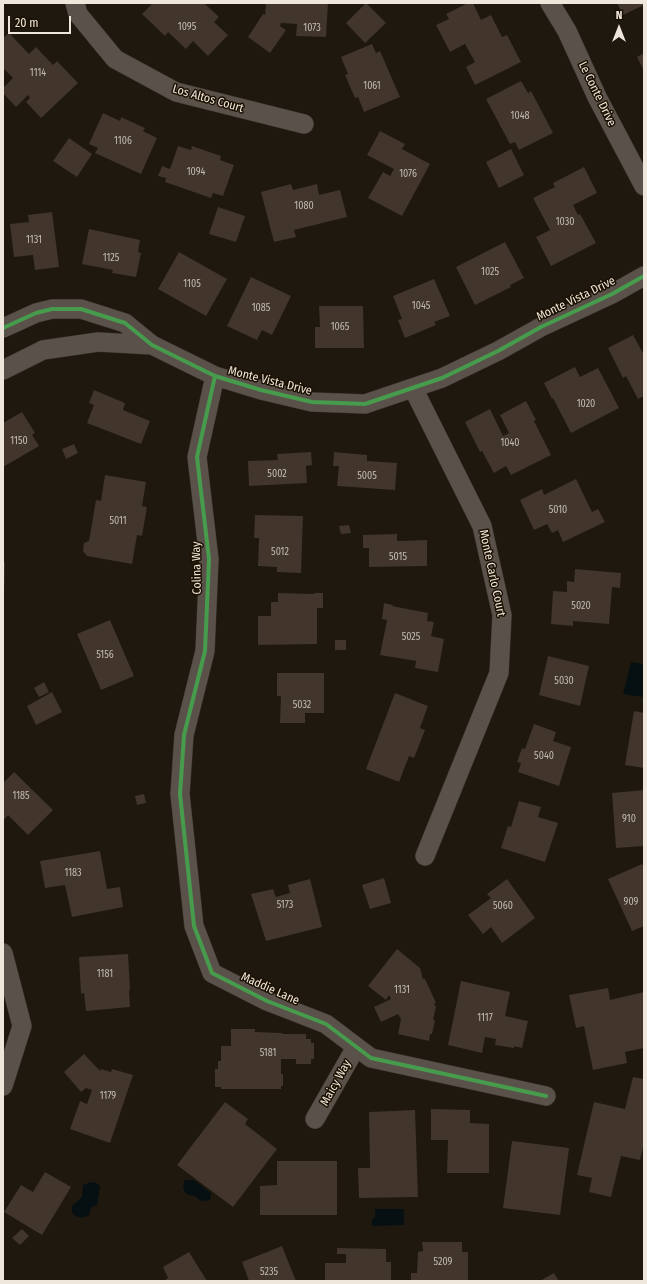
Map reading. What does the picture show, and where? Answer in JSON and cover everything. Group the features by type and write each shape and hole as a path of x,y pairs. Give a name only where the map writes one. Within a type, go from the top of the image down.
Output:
{"street":[{"name":"Los Altos Court","path":"75,3 78,14 114,59 176,92 304,124"},
{"name":"Le Conte Drive","path":"550,3 567,31 597,97 644,186"},
{"name":"Monte Vista Drive","path":"3,328 36,312 52,309 81,309 125,323 152,345 214,376 261,390 312,402 365,404 442,378 498,351 541,327 612,294 644,276"},
{"name":"Monte Vista Drive","path":"3,370 43,350 98,342 152,345"},
{"name":"Colina Way","path":"184,735 205,651 209,559 197,458 214,376"},
{"name":"Monte Carlo Court","path":"413,388 482,526 502,615 499,673 425,856"},
{"name":"Maddie Lane","path":"184,735 180,794 194,926 212,973 267,1001 326,1024 371,1058 546,1096"},
{"path":"3,953 22,1026 3,1086"},
{"name":"Maicy Way","path":"315,1119 356,1047"}],"shaded area":[{"path":"631,662 644,664 644,697 623,694"},
{"path":"184,1180 194,1180 211,1193 210,1200 201,1201 195,1196 186,1194 183,1188"},
{"path":"91,1182 100,1186 97,1205 91,1208 89,1215 78,1217 72,1213 72,1206 82,1197 83,1185"},
{"path":"375,1209 404,1209 404,1225 372,1226 372,1219 375,1218"}],"building":[{"path":"153,3 204,3 219,17 214,22 228,35 208,56 193,41 186,49 168,32 165,36 142,14"},
{"path":"266,3 328,3 326,37 296,36 297,24 281,23 280,26 286,30 270,53 248,37 263,14 265,15"},
{"path":"366,3 386,23 365,43 346,23"},
{"path":"468,3 473,3 481,20 491,15 502,37 507,35 521,62 475,85 466,67 475,62 465,44 450,52 436,25 449,19 446,14"},
{"path":"617,3 644,3 644,5 623,15"},
{"path":"9,33 29,54 36,47 53,65 57,61 78,83 41,118 26,102 30,98 28,95 16,107 3,93 3,88 13,78 3,68 3,38"},
{"path":"372,44 376,53 380,51 400,97 364,112 358,97 355,98 345,75 348,74 341,57"},
{"path":"644,53 644,71 637,57"},
{"path":"521,81 528,93 531,91 553,133 519,150 515,142 510,144 486,99"},
{"path":"103,113 120,121 121,117 145,128 143,131 157,138 141,174 95,153 98,148 89,144"},
{"path":"380,131 405,144 402,149 430,164 402,216 368,198 383,172 390,176 394,169 367,155"},
{"path":"69,138 92,154 77,177 53,161"},
{"path":"178,146 191,150 192,146 221,156 220,160 234,165 223,196 213,193 211,198 165,182 166,178 158,176 162,166 170,169"},
{"path":"511,149 524,175 499,188 486,162"},
{"path":"584,167 597,193 573,205 578,215 580,214 596,243 551,266 536,237 550,230 533,198 555,187 553,183"},
{"path":"291,184 293,190 317,184 319,195 340,190 347,217 294,230 296,237 274,242 261,192"},
{"path":"218,207 245,216 236,242 209,234"},
{"path":"52,212 59,267 35,270 33,255 14,257 10,224 29,222 28,215"},
{"path":"89,229 140,240 138,252 141,253 136,277 112,273 113,270 82,264"},
{"path":"505,242 524,278 510,285 511,287 475,305 456,267"},
{"path":"179,252 227,279 206,316 158,289"},
{"path":"251,277 291,296 272,335 262,330 257,340 227,326"},
{"path":"434,279 450,316 434,322 436,325 405,338 398,320 402,319 393,296"},
{"path":"319,306 363,306 364,348 315,348 315,327 320,327"},
{"path":"633,335 644,355 644,396 638,399 626,376 623,378 608,348"},
{"path":"575,367 580,377 598,368 619,408 571,433 544,383"},
{"path":"94,390 125,403 123,410 150,421 141,444 87,423 94,405 89,403"},
{"path":"526,401 551,455 511,475 506,466 494,473 482,451 480,452 465,422 490,409 503,436 509,433 500,415"},
{"path":"22,412 35,433 32,435 39,446 3,467 3,423"},
{"path":"74,444 78,453 66,459 62,449"},
{"path":"311,452 312,465 306,466 307,483 249,486 248,461 278,460 277,454"},
{"path":"334,452 367,455 367,461 397,463 395,490 337,486 339,466 333,466"},
{"path":"105,475 146,482 142,506 147,507 142,536 137,535 132,564 87,556 83,551 84,543 89,541 96,500 101,501"},
{"path":"576,479 592,512 598,509 605,522 563,542 558,530 552,533 547,524 534,530 520,500 542,489 544,495"},
{"path":"255,515 303,516 301,573 277,572 277,567 258,566 259,538 254,538"},
{"path":"349,525 351,533 341,534 339,526"},
{"path":"397,534 397,541 427,540 427,566 369,567 369,548 363,548 363,535"},
{"path":"3,562 5,562 4,593 3,593"},
{"path":"575,569 621,573 620,588 612,587 609,624 573,621 573,626 551,624 553,591 567,592 567,581 574,582"},
{"path":"278,593 323,593 323,608 317,608 317,644 258,645 258,616 271,616 271,602 278,602"},
{"path":"384,603 428,613 427,621 434,622 431,636 444,639 438,672 415,668 416,661 380,655 387,620 382,619"},
{"path":"110,620 134,676 101,690 77,634"},
{"path":"335,640 346,640 346,650 335,650"},
{"path":"548,656 589,666 580,706 539,695"},
{"path":"277,673 324,673 324,713 305,713 305,723 280,723 281,696 277,696"},
{"path":"44,682 49,692 39,697 34,688"},
{"path":"52,692 62,712 36,725 27,706"},
{"path":"395,693 428,706 420,728 425,730 414,758 409,756 399,782 366,769"},
{"path":"634,711 644,713 644,768 625,765"},
{"path":"534,724 556,732 553,741 571,747 559,786 518,772 521,763 517,762 522,748 525,749"},
{"path":"14,772 53,810 28,835 8,815 3,821 3,783"},
{"path":"644,790 644,846 616,848 612,793"},
{"path":"144,794 146,803 137,805 135,796"},
{"path":"519,801 541,807 538,817 558,823 545,862 501,848 508,826 511,827"},
{"path":"100,851 107,889 120,887 123,907 72,917 65,885 45,888 40,861"},
{"path":"642,864 643,866 644,865 644,926 632,931 608,879"},
{"path":"384,878 391,903 370,909 362,885"},
{"path":"310,879 322,927 266,941 251,894 273,889 276,897 290,893 288,885"},
{"path":"507,879 535,918 502,943 491,927 483,934 468,915 491,898 487,894"},
{"path":"397,949 420,968 423,979 425,979 436,1003 434,1004 436,1007 433,1020 435,1020 429,1041 398,1034 401,1019 398,1014 381,1022 374,1007 391,999 389,995 386,1000 368,986"},
{"path":"128,954 130,1007 86,1011 84,993 81,994 79,957"},
{"path":"461,981 510,992 505,1016 528,1021 522,1048 495,1045 496,1039 485,1037 482,1053 448,1045"},
{"path":"608,988 610,1000 644,992 644,1048 625,1052 627,1063 593,1070 584,1026 576,1028 569,995"},
{"path":"231,1029 255,1029 255,1032 282,1034 306,1034 306,1039 311,1039 311,1043 314,1043 314,1059 311,1059 311,1064 296,1064 296,1059 281,1059 283,1086 281,1086 281,1089 221,1089 221,1087 215,1087 215,1069 218,1069 218,1061 221,1061 221,1046 231,1046"},
{"path":"84,1054 100,1071 101,1069 111,1072 112,1069 133,1075 110,1143 70,1129 80,1101 87,1104 92,1090 86,1088 81,1092 64,1072"},
{"path":"633,1077 644,1079 644,1143 640,1160 621,1156 611,1197 589,1192 592,1178 577,1175 594,1102 625,1109"},
{"path":"225,1102 248,1119 245,1124 277,1149 233,1207 177,1165"},
{"path":"431,1109 470,1110 470,1123 489,1124 489,1173 447,1173 448,1140 431,1140"},
{"path":"415,1110 418,1197 359,1198 358,1168 370,1168 369,1112"},
{"path":"512,1141 569,1148 560,1215 503,1208"},
{"path":"277,1161 337,1161 337,1215 260,1215 260,1186 277,1185"},
{"path":"45,1172 71,1187 42,1235 4,1212 21,1185 33,1192"},
{"path":"22,1229 29,1236 20,1245 12,1238"},
{"path":"422,1242 462,1242 462,1252 468,1252 468,1281 411,1281 411,1273 417,1273 418,1252 423,1251"},
{"path":"282,1246 296,1281 249,1281 242,1262"},
{"path":"337,1248 386,1249 386,1262 391,1262 391,1281 325,1281 325,1263 346,1263 346,1254 337,1254"},
{"path":"189,1252 207,1281 164,1281 168,1278 163,1267"},
{"path":"554,1273 559,1281 540,1281"}],"cycle path":[{"path":"3,328 36,313 52,309 81,309 125,323 152,345 215,376 261,390 312,402 365,404 442,378 498,351 541,327 612,294 644,276"},
{"path":"215,376 197,457 209,559 205,651 184,735 180,794 194,926 212,973 267,1001 326,1024 371,1058 546,1096"}]}
